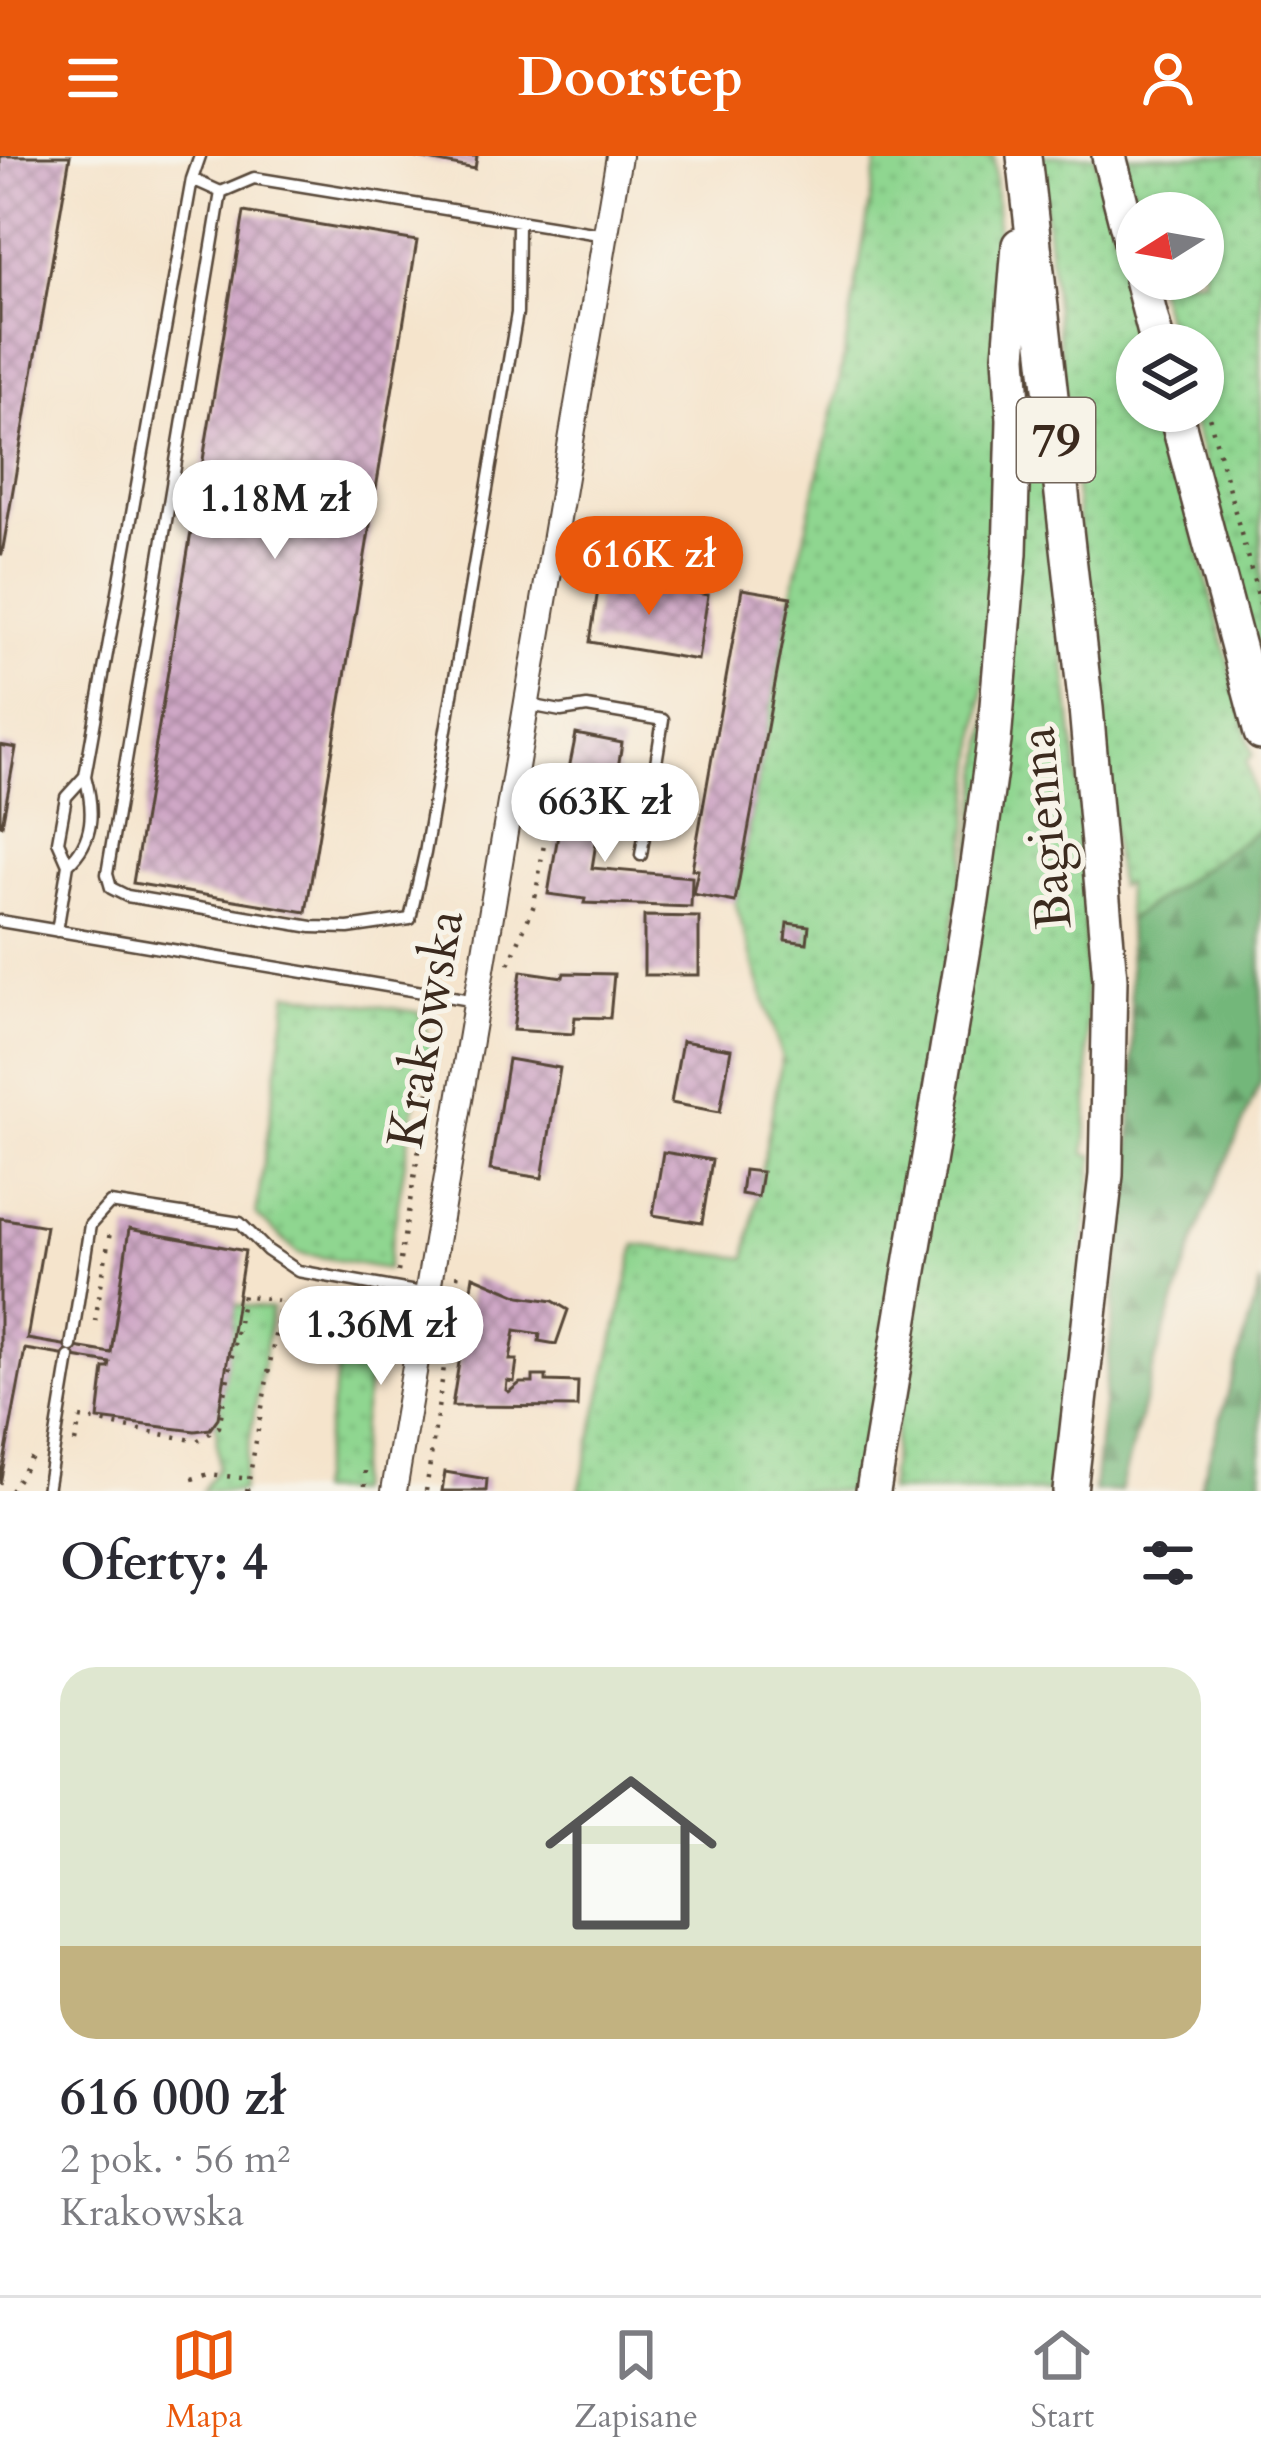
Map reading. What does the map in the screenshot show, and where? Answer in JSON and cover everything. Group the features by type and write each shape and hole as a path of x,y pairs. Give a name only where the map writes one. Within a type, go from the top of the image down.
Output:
{"main road":[{"path":"1109,156 1118,192"},
{"path":"874,1491 969,921 994,741 1008,591 1014,438 1010,356 1025,164"},
{"name":"Bagienna","path":"1025,164 1106,901 1111,1033 1107,1153 1070,1491"},
{"path":"1181,432 1260,731"}],"street":[{"name":"Krakowska","path":"394,1491 619,156"}],"lane":[{"path":"68,864 84,850 92,804 85,776 192,179 200,156"},
{"path":"192,179 221,192 254,178 605,235"},
{"path":"221,192 107,874 111,888 127,896 312,927 410,919 517,313 518,223"},
{"path":"526,705 561,711 586,707 663,720 641,855"},
{"path":"57,931 68,864 58,841 66,797 85,776"},
{"path":"514,777 650,800"},
{"path":"0,921 477,1001"},
{"path":"47,1491 90,1225 110,1203 240,1223 298,1271 427,1294"}],"path":[{"path":"1213,432 1261,608"},
{"path":"502,980 534,904 554,784"},
{"path":"381,1374 396,1319 429,1090 440,1066"},
{"path":"94,1329 111,1226"},
{"path":"426,1491 460,1262"},
{"path":"80,1418 197,1441 206,1438 219,1427 243,1295 396,1319"},
{"path":"248,1491 281,1300"},
{"path":"365,1471 365,1491"},
{"path":"192,1479 209,1474 250,1479"}],"green space":[{"path":"878,156 994,156 1001,326 994,587 966,847 860,1491 579,1491 636,1245 746,1258 782,1058 735,902 791,597 840,378"},
{"path":"1039,156 1095,156 1116,235 1116,300 1133,300 1139,324 1116,324 1116,432 1168,432 1253,755 1247,761 1261,828 1128,920 1125,883 1118,886"},
{"path":"1123,156 1261,156 1261,678 1196,432 1224,432 1224,324 1167,324 1160,300 1224,300 1224,192 1132,192"},
{"path":"1027,326 1093,914 1084,920 1089,1093 1085,1154 1094,1156 1057,1491 888,1491 1028,412"},
{"path":"1261,828 1261,1081 1202,1219 1156,1358 1120,1491 1094,1491 1130,1157 1133,1052 1128,920"},
{"path":"288,993 419,1012 436,1058 417,1091 387,1269 298,1253 256,1215"},
{"path":"1261,1282 1261,1489 1199,1491"},
{"path":"352,1290 386,1305 384,1340 372,1363 354,1491 316,1491"},
{"path":"236,1305 272,1309 241,1491 202,1491 218,1468 216,1423"}],"building":[{"path":"0,156 70,156 2,554 0,554"},
{"path":"408,156 477,156 475,169"},
{"path":"244,212 417,241 306,912 133,883"},
{"path":"600,577 708,595 698,660 590,642"},
{"path":"742,589 791,597 735,902 693,894 698,870 692,869"},
{"path":"576,734 622,743 615,787 567,779"},
{"path":"0,745 16,748 2,825 0,825"},
{"path":"565,794 609,800 605,825 599,824 592,868 692,877 691,907 584,903 585,899 548,894"},
{"path":"644,916 699,917 699,975 644,975"},
{"path":"787,923 809,926 807,943 785,940"},
{"path":"521,971 563,977 564,973 614,974 610,1018 575,1017 573,1034 513,1030"},
{"path":"682,1041 731,1049 720,1112 671,1103"},
{"path":"508,1059 560,1068 542,1178 490,1170"},
{"path":"663,1152 712,1160 702,1223 653,1215"},
{"path":"744,1170 762,1172 758,1197 741,1194"},
{"path":"0,1218 46,1226 27,1339 111,1353 129,1229 245,1251 218,1418 210,1429 98,1419 104,1368 110,1363 25,1349 0,1484"},
{"path":"473,1276 568,1310 556,1344 539,1341 540,1334 515,1330 510,1360 517,1360 514,1382 507,1381 506,1390 533,1383 533,1376 578,1382 577,1407 452,1406"},
{"path":"445,1472 487,1479 486,1491 442,1491"}]}
